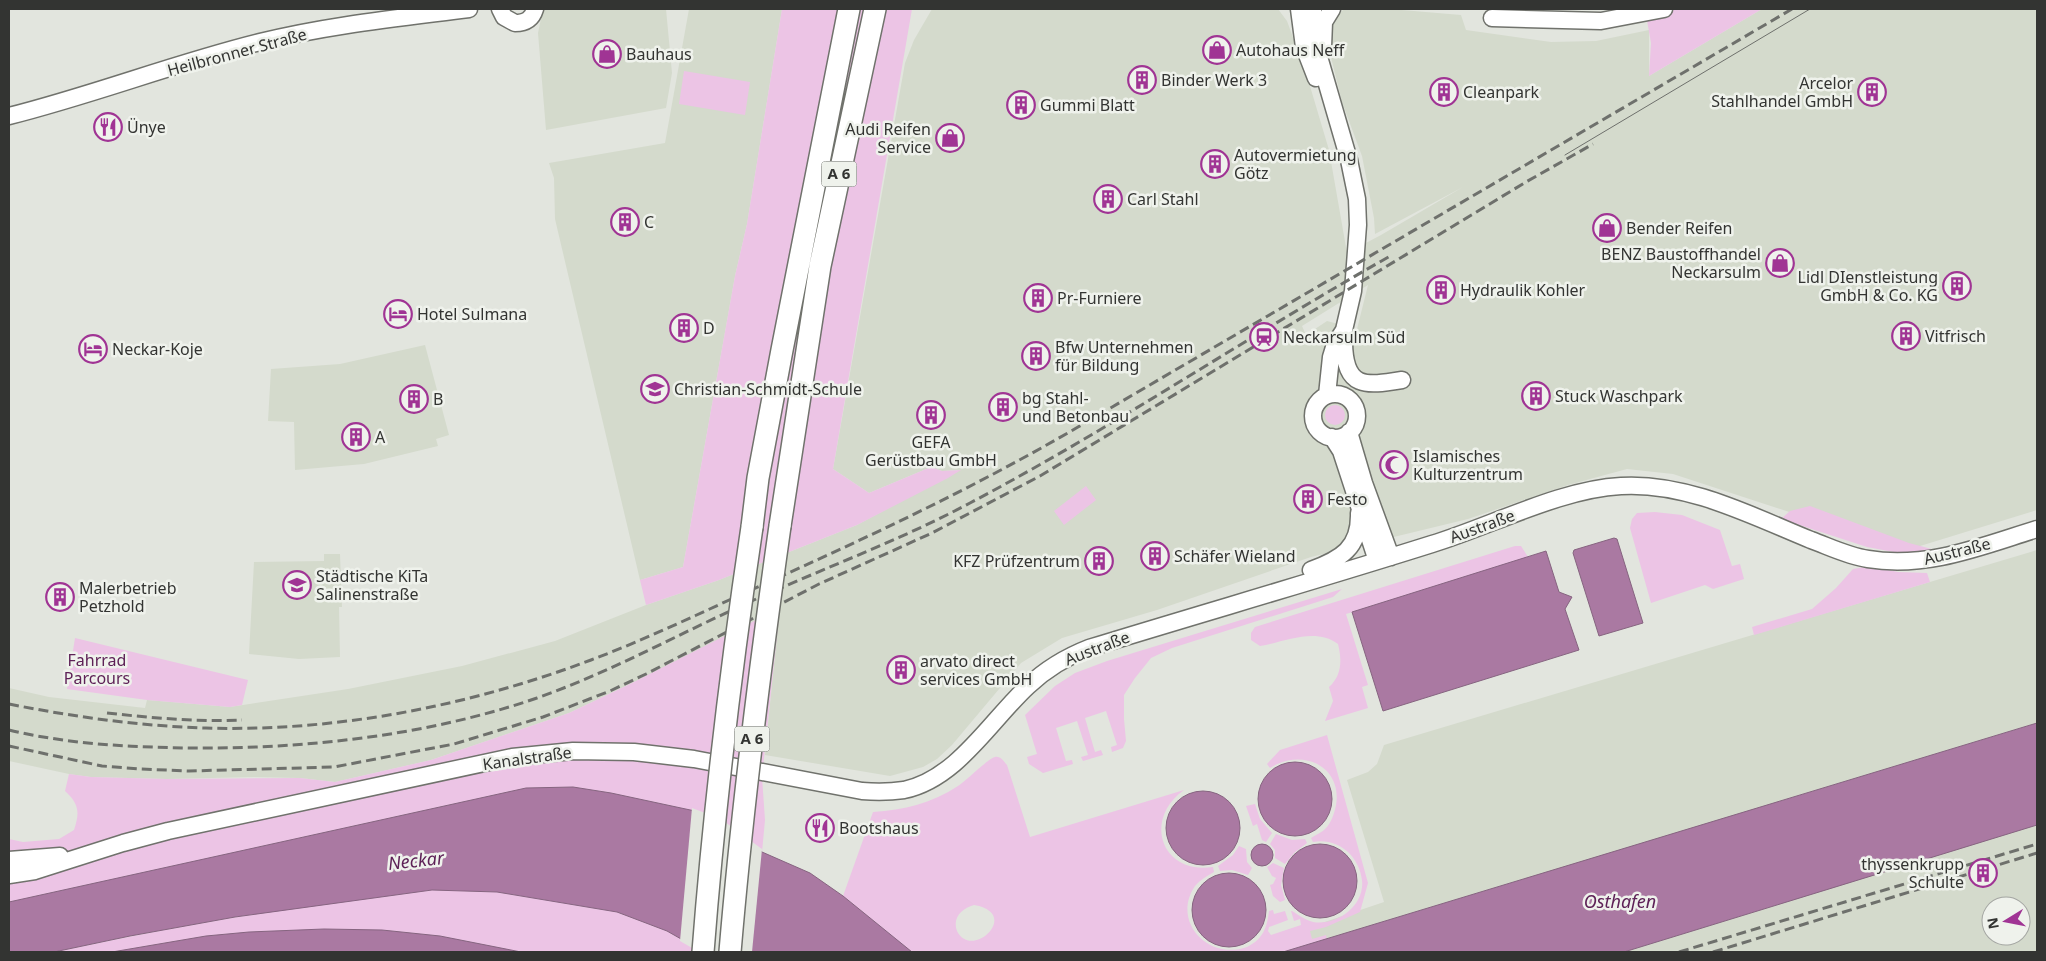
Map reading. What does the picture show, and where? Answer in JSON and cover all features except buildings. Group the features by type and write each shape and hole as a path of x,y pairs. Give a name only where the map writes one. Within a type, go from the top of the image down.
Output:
{"highway":[{"path":"825,125 836,9"},
{"name":"A 6","path":"703,952 710,853 735,647 764,448 825,125 849,9"},
{"name":"A 6","path":"730,952 739,851 764,638 780,526 820,266 874,9"}],"main road":[{"name":"Heilbronner Straße","path":"9,116 89,95 202,58 261,42 351,24 469,9"},
{"path":"500,9 504,17 516,23 528,20 538,9"},
{"path":"1288,9 1316,80 1341,135"},
{"path":"1299,9 1304,47"},
{"path":"1313,9 1312,29 1349,160 1357,199 1358,225 1354,291 1344,336 1335,395"},
{"path":"1324,69 1324,22 1332,9"},
{"path":"1511,9 1564,12 1641,9"},
{"path":"1492,18 1601,21 1664,9"},
{"path":"1344,336 1346,362 1349,371 1358,381 1365,384 1374,384 1402,380"},
{"path":"1335,395 1350,400 1356,409 1356,420 1349,432 1338,437 1322,433 1314,420 1313,414 1317,402 1335,395"},
{"path":"1349,432 1384,559"},
{"path":"1332,437 1341,451 1360,507 1384,559"},
{"name":"Austraße","path":"964,754 1026,687 1066,658 1089,648 1434,544 1557,500 1597,488 1634,485 1669,489 1697,496 1846,554 1866,559 1894,562 1933,559 2037,529"},
{"path":"1288,588 1301,573 1332,562 1349,550 1356,536 1360,507"},
{"name":"Kanalstraße","path":"9,875 35,871 87,854 177,829 512,757 574,751 644,753 694,759 862,791 884,792 905,790 924,783 941,773 964,754"},
{"name":"Kanalstraße","path":"9,860 87,854"}],"shaded area":[{"name":"Bauhaus","path":"543,9 666,9 672,73 666,108 546,130 538,33"},
{"name":"Christian-Schmidt-Schule","path":"689,9 782,9 747,224 735,276 683,567 640,580 555,219 554,178 549,163 665,143"},
{"path":"932,9 1278,9 1287,21 1307,76 1329,150 1347,253 1463,187 1375,234 1374,218 1362,156 1342,102 1329,49 1328,33 1335,15 1345,9 1390,9 1461,15 1466,30 1551,42 1596,41 1649,30 1649,76 1762,9 2037,9 2037,510 1920,546 1893,546 1673,474 1627,469 1568,485 1468,519 1311,557 1157,610 1062,638 1021,663 952,745 937,759 923,767 890,776 765,755 779,613 569,713 431,760 335,782 300,778 254,777 167,779 91,777 9,761 9,688 49,697 145,708 147,700 230,707 348,689 462,666 555,641 646,605 719,580 857,525 959,470 942,471 931,467 869,493 833,469 905,63 914,40","holes":["1368,285 1357,329 1327,321 1306,335 1302,326"]},
{"path":"425,345 449,435 436,439 438,446 364,464 295,470 294,422 268,421 271,369 340,364"},
{"path":"2037,550 2037,723 1311,944 1307,928 1384,902 1347,780 1368,772 1377,764 1384,745"},
{"name":"Städtische KiTa Salinenstraße","path":"324,554 340,554 342,607 339,607 340,657 299,659 249,654 254,562 324,561"},
{"name":"thyssenkrupp Schulte","path":"2037,825 2037,952 1624,952"}],"green space":[{"path":"782,9 912,9 833,469 869,493 931,467 942,471 961,470 857,525 719,580 646,605 640,580 683,567 735,276 747,224"},
{"path":"1645,9 1762,9 1649,76 1651,43"},
{"path":"684,71 750,82 745,115 679,104"},
{"path":"1335,405 1342,408 1345,415 1342,422 1335,425 1328,422 1325,415 1328,408"},
{"path":"1086,486 1096,500 1064,525 1054,511"},
{"path":"1810,506 1909,543 1939,551 1899,553 1867,547 1781,519 1790,511"},
{"path":"1655,512 1682,515 1720,530 1732,566 1740,564 1744,579 1713,589 1705,585 1651,603 1630,528 1632,519 1637,513"},
{"path":"1515,546 1521,546 1528,557 1346,614 1368,685 1362,687 1368,708 1325,721 1333,701 1329,687 1339,672 1340,667 1338,644 1329,639 1310,636 1260,646 1251,640 1251,633 1255,627"},
{"path":"1870,566 1898,572 1927,573 1930,582 1754,635 1752,627 1812,609 1836,588 1853,569"},
{"path":"1342,589 1333,597 1172,648 1151,658 1124,695 1126,741 1123,748 1112,752 1111,747 1117,745 1106,711 1085,718 1095,752 1101,750 1103,755 1083,761 1081,757 1088,755 1077,721 1056,728 1066,761 1072,760 1073,764 1043,773 1029,764 1027,757 1037,754 1025,715 1055,686 1075,673 1107,661"},
{"path":"780,608 762,777 765,820 762,852 695,811 573,787 526,788 9,902 9,839 23,842 59,839 74,830 77,818 76,804 65,791 69,774 91,777 167,779 300,778 335,782 431,760 569,713"},
{"name":"Fahrrad Parcours","path":"75,638 248,680 242,705 230,707 147,700 67,689"},
{"path":"1327,735 1368,883 1360,912 1326,927 1310,931 1312,939 1326,935 1327,939 1283,952 912,952 843,896 873,812 907,807 938,797 958,786 992,758 999,757 1007,765 1030,837 1184,790 1171,802 1164,816 1161,830 1164,843 1170,854 1181,863 1195,867 1213,867 1214,872 1195,886 1189,899 1188,912 1191,924 1197,935 1207,943 1219,948 1233,950 1247,947 1260,937 1267,923 1269,911 1273,910 1274,914 1285,911 1288,920 1269,927 1268,931 1271,935 1301,925 1300,919 1294,921 1291,911 1313,922 1331,921 1348,912 1354,906 1362,889 1360,871 1352,856 1338,845 1322,841 1313,842 1311,838 1324,830 1331,820 1337,798 1335,785 1329,774 1321,766 1310,761 1297,759 1270,768 1267,764 1280,750","holes":["974,905 988,910 994,917 994,925 989,932 982,938 973,941 964,939 957,931 956,922 959,914 966,908"]},
{"path":"1255,804 1260,819 1272,833 1266,842 1262,840 1257,824 1253,826 1246,806"},
{"path":"1276,834 1292,840 1305,839 1307,843 1294,853 1285,864 1275,858 1275,850 1270,844"},
{"path":"1239,846 1246,849 1247,862 1252,868 1248,875 1232,870 1220,871 1218,866 1233,855"},
{"path":"1273,863 1284,868 1281,885 1285,900 1280,902 1273,896 1270,885 1273,884 1276,878 1272,876 1267,867"},
{"path":"432,890 497,892 617,912 667,931 704,952 521,952 440,936 382,930 324,929 206,936 112,952 54,952 242,916 384,895"}],"water":[{"path":"1614,538 1617,539 1643,623 1599,636 1573,553 1574,550"},
{"path":"1546,551 1559,592 1572,597 1565,609 1579,650 1383,711 1352,612"},
{"name":"Osthafen","path":"2037,723 2037,825 1624,952 1283,952"},
{"path":"1295,762 1316,768 1326,778 1332,799 1326,820 1316,830 1295,836 1274,830 1264,820 1258,799 1264,778 1274,768"},
{"name":"Neckar","path":"573,787 695,811 720,821 762,852 810,873 843,896 912,952 704,952 667,931 617,912 497,892 432,890 235,917 54,952 9,952 9,902 526,788"},
{"path":"1203,791 1224,797 1234,807 1240,828 1234,849 1224,859 1203,865 1182,859 1172,849 1166,828 1172,807 1182,797"},
{"path":"1262,844 1270,847 1273,855 1270,863 1262,866 1254,863 1251,855 1254,847"},
{"path":"1320,844 1341,850 1351,860 1357,881 1351,902 1341,912 1320,918 1299,912 1289,902 1283,881 1289,860 1299,850"},
{"path":"1229,873 1250,879 1260,889 1266,910 1260,931 1250,941 1229,947 1208,941 1198,931 1192,910 1198,889 1208,879"},
{"path":"324,929 382,930 440,936 521,952 112,952 206,936"}],"pier":[{"path":"692,808 721,819 762,849 752,952 699,952 680,941"}],"tram line":[{"path":"1565,155 1810,9"}],"railway":[{"path":"9,704 82,717 157,725 206,728 304,726 402,713 450,703 498,691 591,660 660,632 851,544 1003,469 1792,9"},
{"path":"9,746 102,766 141,769 189,771 334,767 454,744 543,717 610,691 646,674 819,584 932,533 1040,476 1526,182 1593,144"},
{"path":"9,730 53,739 120,746 188,748 277,746 321,743 409,731 495,711 537,698 615,666 771,592 886,543 970,503 1077,443 1392,255"},
{"path":"107,713 174,719 242,720"},
{"path":"1679,952 2037,844"},
{"path":"1713,952 2037,853"}],"place":[{"name":"Autohaus Neff","path":"1217,50"},
{"name":"Bauhaus","path":"607,54"},
{"name":"Binder Werk 3","path":"1142,80"},
{"name":"Cleanpark","path":"1444,92"},
{"name":"Arcelor Stahlhandel GmbH","path":"1872,92"},
{"name":"Gummi Blatt","path":"1021,105"},
{"name":"Ünye","path":"108,127"},
{"name":"Audi Reifen Service","path":"950,138"},
{"name":"Autovermietung Götz","path":"1215,164"},
{"name":"Carl Stahl","path":"1108,199"},
{"name":"C","path":"625,222"},
{"name":"Bender Reifen","path":"1607,228"},
{"name":"BENZ Baustoffhandel Neckarsulm","path":"1780,263"},
{"name":"Lidl DIenstleistung GmbH & Co. KG","path":"1957,286"},
{"name":"Hydraulik Kohler","path":"1441,290"},
{"name":"Pr-Furniere","path":"1038,298"},
{"name":"Hotel Sulmana","path":"398,314"},
{"name":"D","path":"684,328"},
{"name":"Vitfrisch","path":"1906,336"},
{"name":"Neckarsulm Süd","path":"1264,337"},
{"name":"Neckar-Koje","path":"93,349"},
{"name":"Bfw Unternehmen für Bildung","path":"1036,356"},
{"name":"Christian-Schmidt-Schule","path":"655,389"},
{"name":"Stuck Waschpark","path":"1536,396"},
{"name":"B","path":"414,399"},
{"name":"bg Stahl- und Betonbau","path":"1003,407"},
{"name":"GEFA Gerüstbau GmbH","path":"931,415"},
{"name":"A","path":"356,437"},
{"name":"Islamisches Kulturzentrum","path":"1394,465"},
{"name":"Festo","path":"1308,499"},
{"name":"Schäfer Wieland","path":"1155,556"},
{"name":"KFZ Prüfzentrum","path":"1099,561"},
{"name":"Städtische KiTa Salinenstraße","path":"297,585"},
{"name":"Malerbetrieb Petzhold","path":"60,597"},
{"name":"arvato direct services GmbH","path":"901,670"},
{"name":"Bootshaus","path":"820,828"},
{"name":"thyssenkrupp Schulte","path":"1983,873"}]}
